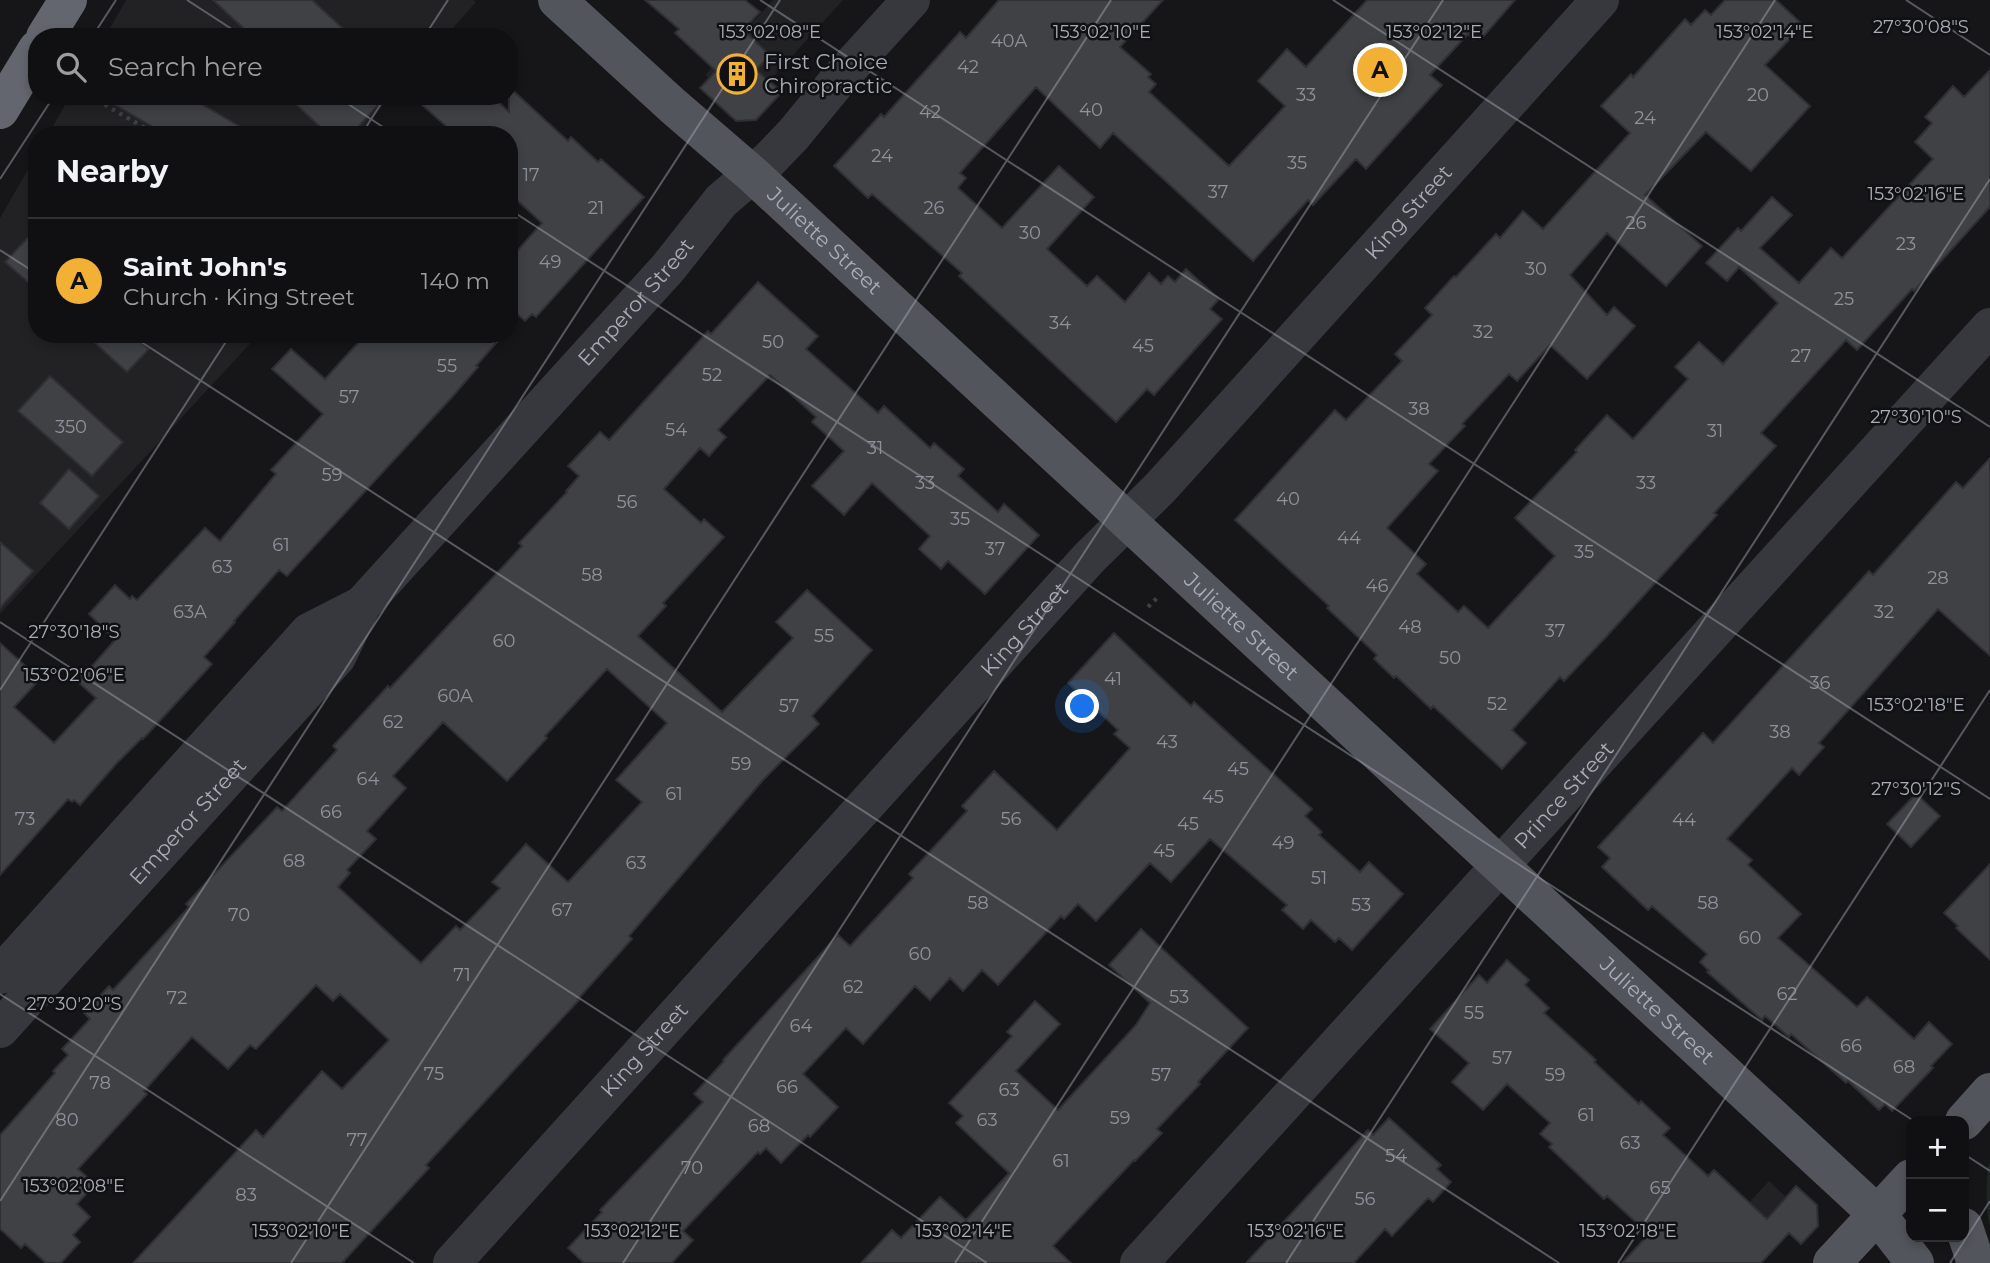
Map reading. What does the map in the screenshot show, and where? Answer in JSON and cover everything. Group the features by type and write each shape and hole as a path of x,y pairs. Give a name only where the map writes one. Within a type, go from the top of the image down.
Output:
{"highway":[{"path":"51,28 68,0"},
{"path":"0,110 28,64"}],"main road":[{"name":"Juliette Street","path":"557,0 752,174 1877,1214 1915,1263"},
{"path":"1968,1116 1990,1092"},
{"path":"1832,1263 1910,1179"},
{"path":"1969,1242 1976,1263"}],"street":[{"name":"Emperor Street","path":"0,1028 337,657 362,605 668,268 721,201 769,160 793,135 839,79 911,0"},
{"name":"King Street","path":"452,1263 1089,558 1160,488 1600,0"},
{"name":"Prince Street","path":"1139,1263 1990,327"},
{"name":"Emperor Street","path":"0,975 309,632 362,605"}],"path":[{"path":"105,105 142,126"},
{"path":"1149,607 1158,596"}],"shaded area":[{"path":"126,0 476,2 453,28 110,28"},
{"path":"773,0 843,0 744,109 705,75"},
{"path":"65,105 383,105 365,126 53,126"},
{"path":"28,170 28,343 251,343 0,614 0,218"},
{"path":"1990,1163 1990,1228 1986,1197"},
{"path":"1769,1181 1805,1215 1697,1258"}],"building":[{"path":"213,0 312,0 342,28 243,28"},
{"path":"645,0 745,0 760,12 743,30 770,55 756,70 782,92 756,120 736,121 700,88 716,71 675,33 679,29"},
{"path":"999,0 1163,0 1120,47 1151,74 1148,77 1156,84 1149,92 1229,166 1285,106 1258,81 1287,49 1306,67 1367,0 1515,0 1483,37 1479,34 1474,40 1468,34 1430,75 1442,85 1366,169 1356,159 1313,205 1308,200 1253,261 1113,133 1100,148 1036,87 960,173 966,178 958,188 1002,228 1059,166 1094,197 1047,249 1087,286 1097,276 1125,302 1149,273 1161,284 1168,276 1175,282 1186,269 1219,299 1210,309 1222,319 1154,395 1147,389 1116,422 959,276 962,273 872,194 868,198 834,166 881,114 884,117 960,32 966,38"},
{"path":"1725,0 1776,0 1803,25 1765,65 1810,106 1751,171 1706,132 1645,195 1702,246 1666,286 1607,233 1570,275 1607,315 1614,307 1635,326 1587,379 1550,345 1517,381 1509,374 1429,464 1438,471 1387,528 1426,564 1417,574 1458,612 1464,606 1488,628 1555,556 1515,518 1577,452 1575,450 1607,415 1633,439 1688,379 1675,367 1699,342 1723,364 1778,303 1739,267 1727,281 1706,263 1738,228 1741,231 1772,197 1792,215 1760,248 1799,283 1831,248 1842,258 1933,159 1915,142 1932,123 1925,117 1953,86 1964,97 1990,70 1990,207 1857,350 1846,340 1761,433 1776,446 1606,637 1564,681 1560,677 1512,730 1526,743 1502,769 1433,706 1431,709 1396,676 1394,678 1374,659 1377,655 1327,608 1329,606 1235,520 1335,410 1346,420 1402,361 1395,354 1432,315 1425,308 1496,234 1500,238 1523,211 1543,229 1630,133 1601,106 1631,74 1633,77 1685,19 1691,25 1705,10 1711,15"},
{"path":"518,95 568,141 571,137 598,162 601,159 644,197 536,317 532,314 525,321 518,315 518,250 542,223 518,201 518,126 446,126 422,105 502,105 509,112 509,105 518,105"},
{"path":"115,105 203,105 239,126 152,126"},
{"path":"297,105 378,105 359,126 319,126"},
{"path":"28,238 28,282 5,262"},
{"path":"758,282 818,336 806,349 878,413 884,406 930,448 934,443 964,469 958,476 998,512 1004,504 1039,535 985,594 948,561 941,569 919,549 930,536 872,483 844,515 812,486 844,451 812,422 816,417 770,375 718,430 726,437 709,456 700,448 664,489 701,523 704,519 724,537 663,603 666,606 638,636 722,712 793,638 776,622 807,590 872,650 812,716 819,724 763,780 629,936 632,939 579,1000 426,1165 429,1168 342,1263 133,1263 256,1130 263,1137 322,1071 342,1089 389,1040 340,994 333,1001 316,985 256,1049 250,1045 228,1069 192,1037 144,1091 147,1094 78,1169 95,1184 77,1204 90,1217 73,1235 80,1242 61,1263 46,1263 25,1244 21,1248 0,1229 0,1135 68,1055 62,1049 90,1019 84,1013 109,986 113,990 189,907 186,904 277,807 282,811 337,750 333,746 522,546 519,543 579,476 568,466 600,432 609,440 708,331 711,334","holes":["607,669 667,723 616,780 642,802 568,882 526,844 492,882 500,888 460,930 456,926 421,963 338,887 350,873 347,870 376,839 367,831 406,788 393,776 443,722 507,781"]},
{"path":"95,343 142,343 149,349 127,372"},
{"path":"358,343 496,343 453,396 287,576 279,570 204,657 212,664 143,739 116,764 80,805 68,799 0,875 0,643 40,679 14,707 54,743 96,698 78,682 115,640 89,614 115,585 130,599 132,596 137,600 205,528 220,541 276,474 271,470 323,414 272,369 291,349 325,379"},
{"path":"50,376 123,442 92,476 18,411"},
{"path":"1990,458 1990,656 1938,609 1819,743 1824,747 1799,775 1792,768 1727,839 1752,860 1748,865 1801,914 1778,938 1857,1007 1867,997 1914,1039 1929,1022 1952,1044 1892,1111 1885,1104 1879,1110 1791,1034 1789,1037 1765,1016 1762,1020 1707,972 1709,971 1700,962 1707,954 1652,906 1648,910 1602,867 1610,858 1598,847 1703,733 1713,743 1869,571 1873,575 1956,482 1963,488"},
{"path":"69,469 99,496 69,529 40,503"},
{"path":"0,542 33,571 0,608"},
{"path":"1114,633 1191,706 1194,702 1312,809 1305,816 1322,832 1319,835 1360,872 1369,862 1403,894 1352,950 1339,938 1335,942 1311,920 1303,929 1282,910 1287,905 1210,839 1171,882 1150,863 1096,921 1078,904 1064,919 1061,916 998,985 982,970 963,991 950,978 930,1000 915,986 863,1044 846,1028 803,1074 838,1107 781,1163 766,1148 760,1154 758,1152 683,1231 693,1240 672,1263 584,1263 568,1248 602,1212 600,1210 703,1102 694,1094 838,935 850,946 913,878 909,874 967,811 962,806 994,771 1057,830 1130,748 1114,734 1118,730 1068,683"},
{"path":"1916,794 1940,816 1911,847 1887,824"},
{"path":"1990,864 1990,960 1944,913"},
{"path":"1141,929 1248,1028 1157,1129 1162,1133 1053,1246 1071,1263 861,1263 892,1230 901,1238 940,1197 966,1220 1009,1173 956,1123 963,1116 949,1103 1012,1036 1007,1032 1035,1001 1060,1024 1016,1071 1058,1110 1136,1025 1150,1003 1109,965"},
{"path":"1507,960 1529,980 1525,985 1549,1008 1544,1013 1639,1104 1641,1101 1670,1128 1663,1135 1708,1176 1714,1170 1767,1219 1796,1186 1817,1205 1818,1226 1801,1244 1789,1233 1761,1263 1622,1263 1649,1234 1607,1196 1604,1199 1549,1147 1552,1144 1540,1134 1550,1123 1507,1084 1483,1110 1452,1082 1469,1063 1430,1029 1479,975 1487,983"},
{"path":"1389,1118 1441,1165 1437,1169 1451,1182 1433,1202 1428,1198 1392,1236 1385,1229 1354,1263 1246,1263 1368,1130 1373,1135"}],"place":[{"name":"Saint John's","path":"1380,70"},
{"name":"First Choice Chiropractic","path":"737,74"}]}
